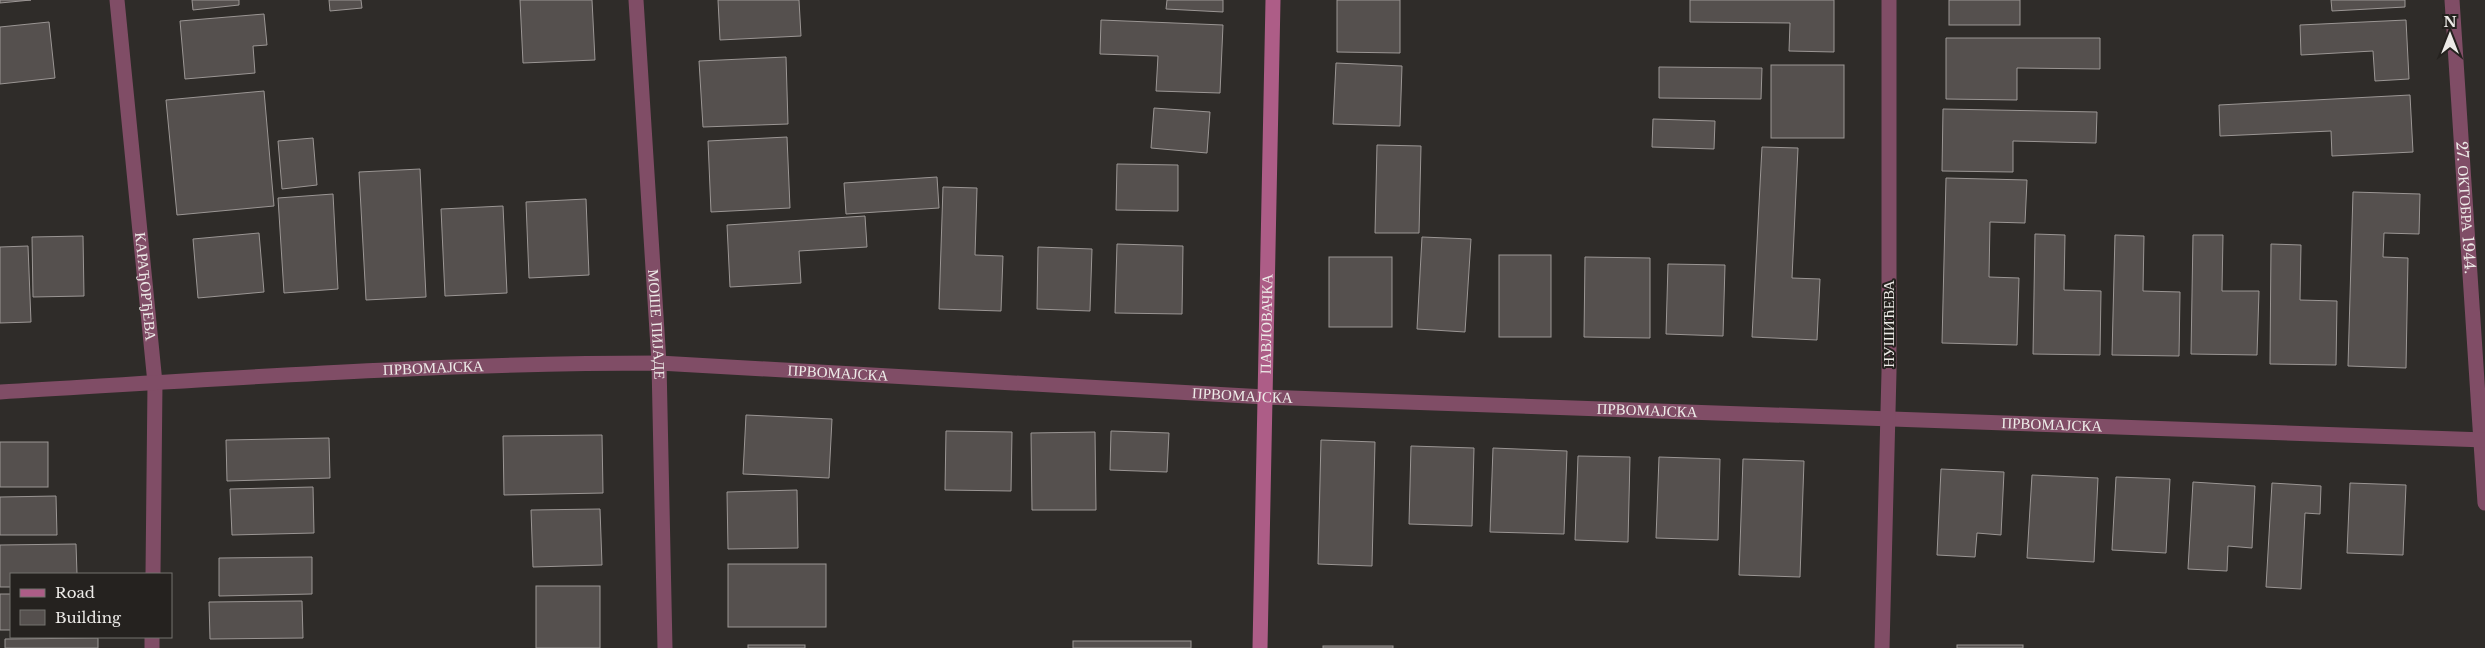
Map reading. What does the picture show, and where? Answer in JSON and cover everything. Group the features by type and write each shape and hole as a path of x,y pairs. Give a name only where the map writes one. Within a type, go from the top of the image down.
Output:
{"street":[{"name":"КАРАЂОРЂЕВА","path":"117,0 155,383 153,573"},
{"name":"МОШЕ ПИЈАДЕ","path":"636,0 659,363 665,648"},
{"name":"ПАВЛОВАЧКА","path":"1260,648 1274,0"},
{"name":"НУШИЋЕВА","path":"1882,648 1886,420 1889,372 1889,0"},
{"name":"27. ОКТОБРА 1944.","path":"2452,0 2483,440 2485,503"},
{"name":"ПРВОМАЈСКА","path":"0,392 562,363 659,363 1265,397 2483,440"}],"building":[{"path":"0,0 31,0 0,3"},
{"path":"192,0 239,0 239,5 193,10"},
{"path":"329,0 361,0 362,8 330,11"},
{"path":"520,0 592,0 595,60 523,63"},
{"path":"718,0 799,0 801,36 720,40"},
{"path":"1167,0 1223,0 1223,12 1166,9"},
{"path":"1337,0 1400,0 1400,53 1337,52"},
{"path":"1690,0 1834,0 1834,52 1789,51 1790,23 1690,22"},
{"path":"1949,0 2020,0 2020,25 1949,25"},
{"path":"2331,0 2405,0 2405,7 2332,11"},
{"path":"264,14 267,45 253,46 255,73 185,79 180,21"},
{"path":"1101,20 1223,25 1220,93 1156,91 1158,56 1100,54"},
{"path":"2406,20 2409,79 2375,81 2373,51 2301,55 2300,25"},
{"path":"49,22 55,78 0,84 0,27"},
{"path":"1946,38 2100,38 2100,69 2017,68 2017,100 1946,99"},
{"path":"786,57 788,124 703,127 699,61"},
{"path":"1336,63 1402,66 1400,126 1333,124"},
{"path":"1771,65 1844,65 1844,138 1771,138"},
{"path":"1659,67 1762,68 1761,99 1659,98"},
{"path":"264,91 274,206 177,215 166,100"},
{"path":"2410,95 2413,152 2332,156 2331,131 2220,136 2219,105"},
{"path":"1154,108 1210,112 1207,153 1151,148"},
{"path":"1943,109 2097,112 2096,143 2013,141 2013,172 1942,171"},
{"path":"1653,119 1715,121 1714,149 1652,147"},
{"path":"787,137 790,208 711,212 708,141"},
{"path":"313,138 317,185 282,189 278,141"},
{"path":"1377,145 1421,146 1419,233 1375,233"},
{"path":"1762,147 1798,148 1792,278 1820,279 1817,340 1752,337"},
{"path":"1117,164 1178,165 1178,211 1116,210"},
{"path":"420,169 426,297 366,300 359,172"},
{"path":"937,177 939,208 846,214 844,183"},
{"path":"1946,178 2027,180 2025,223 1990,222 1989,277 2019,278 2017,345 1942,343"},
{"path":"943,187 977,188 975,255 1003,256 1001,311 939,309"},
{"path":"2353,192 2420,194 2419,234 2384,233 2383,257 2408,258 2406,368 2348,366"},
{"path":"333,194 338,289 284,293 278,198"},
{"path":"586,199 589,275 529,278 526,202"},
{"path":"503,206 507,293 445,296 441,209"},
{"path":"865,216 867,247 799,251 801,283 730,287 727,225"},
{"path":"259,233 264,292 198,298 193,239"},
{"path":"2035,234 2065,235 2064,290 2101,291 2100,355 2033,354"},
{"path":"2115,235 2144,236 2143,291 2180,292 2179,356 2112,355"},
{"path":"2193,235 2223,235 2222,291 2259,291 2257,355 2191,354"},
{"path":"83,236 84,296 33,297 32,237"},
{"path":"1422,237 1471,239 1465,332 1417,329"},
{"path":"1117,244 1183,246 1182,314 1115,313"},
{"path":"2271,244 2301,245 2300,300 2337,301 2336,365 2270,364"},
{"path":"28,246 31,322 0,323 0,247"},
{"path":"1038,247 1092,249 1090,311 1037,309"},
{"path":"1499,255 1551,255 1551,337 1499,337"},
{"path":"1329,257 1392,257 1392,327 1329,327"},
{"path":"1585,257 1650,258 1650,338 1584,337"},
{"path":"1668,264 1725,265 1723,336 1666,334"},
{"path":"746,415 832,419 829,478 743,474"},
{"path":"946,431 1012,432 1011,491 945,490"},
{"path":"1111,431 1169,433 1167,472 1110,470"},
{"path":"1095,432 1096,510 1032,510 1031,433"},
{"path":"602,435 603,493 504,495 503,436"},
{"path":"329,438 330,478 227,481 226,440"},
{"path":"1321,440 1375,442 1372,566 1318,564"},
{"path":"0,442 48,442 48,487 0,487"},
{"path":"1411,446 1474,448 1472,526 1409,524"},
{"path":"1493,448 1567,451 1564,534 1490,532"},
{"path":"1578,456 1630,457 1628,542 1575,540"},
{"path":"1659,457 1720,459 1718,540 1656,538"},
{"path":"1743,459 1804,461 1800,577 1739,575"},
{"path":"1941,469 2004,472 2001,535 1977,533 1975,557 1937,555"},
{"path":"2032,475 2098,478 2094,562 2027,558"},
{"path":"2116,477 2170,479 2166,553 2112,550"},
{"path":"2193,482 2255,486 2252,548 2228,546 2227,571 2188,569"},
{"path":"2272,483 2321,486 2320,514 2305,513 2301,589 2266,587"},
{"path":"2350,483 2406,485 2403,555 2347,553"},
{"path":"313,487 314,533 232,535 230,489"},
{"path":"797,490 798,548 728,549 727,492"},
{"path":"56,496 57,535 0,535 0,497"},
{"path":"600,509 602,565 533,567 531,510"},
{"path":"76,544 77,573 10,573 10,587 0,587 0,545"},
{"path":"312,557 312,594 219,596 219,558"},
{"path":"728,564 826,564 826,627 728,627"},
{"path":"536,586 600,586 600,648 536,648"},
{"path":"0,594 10,594 10,630 0,630"},
{"path":"302,601 303,638 210,639 209,602"},
{"path":"98,638 98,648 5,648 5,639"},
{"path":"1073,641 1191,641 1191,648 1073,648"},
{"path":"748,645 805,645 805,648 748,648"},
{"path":"1957,645 2023,645 2023,648 1957,648"},
{"path":"1323,646 1393,646 1393,648 1323,648"}]}
